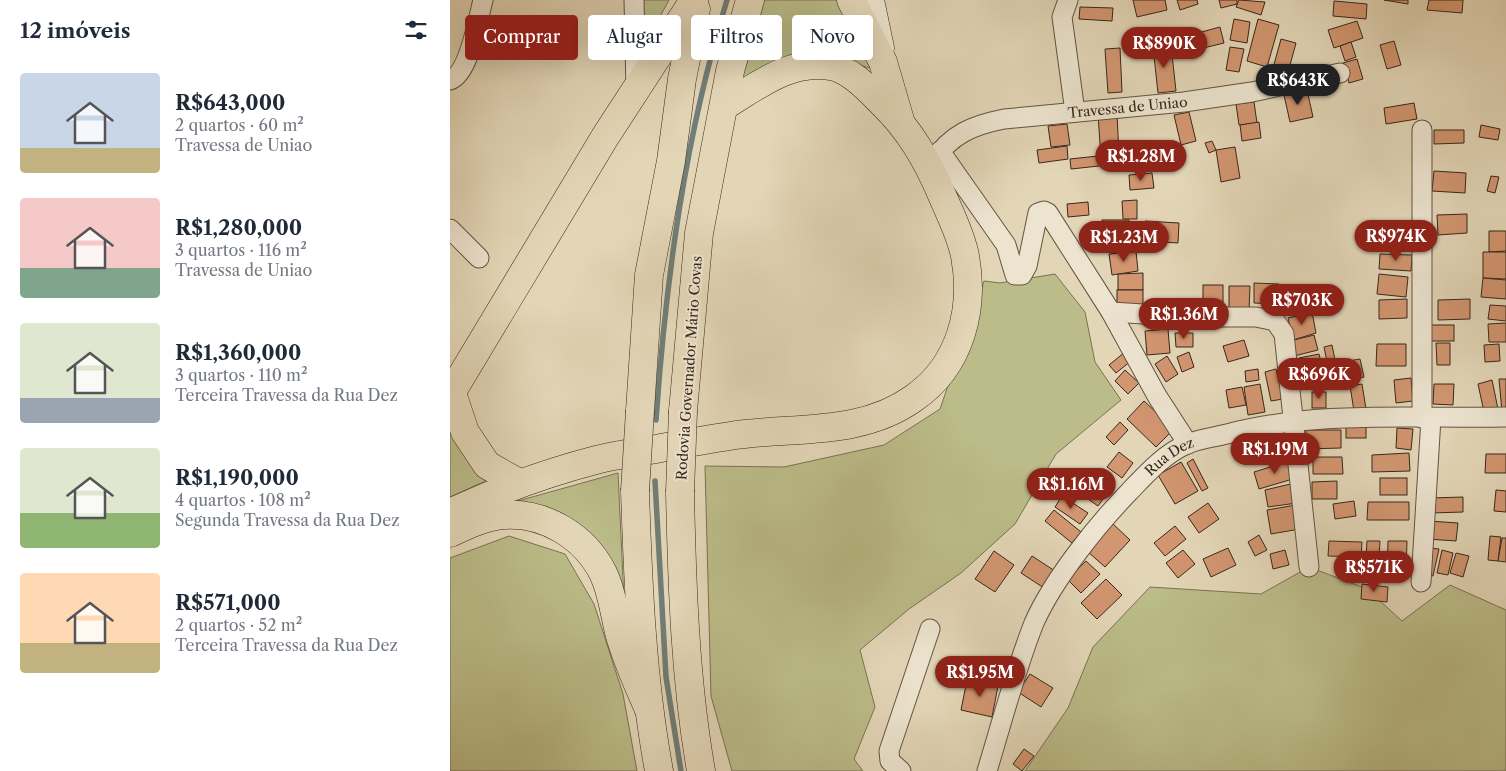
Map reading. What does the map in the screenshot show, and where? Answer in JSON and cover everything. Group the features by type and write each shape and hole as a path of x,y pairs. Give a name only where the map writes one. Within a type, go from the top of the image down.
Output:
{"main road":[{"path":"519,483 487,465 464,432 451,394 605,137 695,0"},
{"path":"659,771 649,710 637,547 635,491 648,275 671,161 695,0"},
{"name":"Rodovia Governador Mário Covas","path":"701,771 694,729 682,604 680,492 683,411 699,233 730,71 750,0"},
{"path":"851,0 883,62 900,121"},
{"path":"450,513 519,483 597,459 713,439 865,422 888,413 914,399 933,383 949,362 958,345 968,303 965,256 935,159 900,121 858,82 840,69 831,66 800,66 780,73 724,106"},
{"path":"450,533 492,517 515,515 553,525 582,542 604,574 629,662 649,710"}],"street":[{"path":"453,79 465,64 483,0"},
{"path":"634,0 636,92"},
{"path":"870,0 883,62"},
{"path":"1068,0 1062,17 1075,112"},
{"name":"Travessa de Uniao","path":"935,159 959,134 980,124 1075,112 1184,102 1252,92 1340,74"},
{"path":"1421,582 1427,418 1422,130"},
{"path":"935,159 1006,245 1015,275 1022,275 1028,266 1035,221 1040,212 1048,213 1111,312 1157,396 1188,444"},
{"path":"450,229 479,258"},
{"path":"1111,312 1191,317 1256,317 1275,321 1284,334 1309,567"},
{"name":"Rua Dez","path":"987,771 1032,631 1057,582 1112,509 1151,470 1188,444 1249,428 1292,421 1372,416 1427,418 1506,417"},
{"path":"901,771 890,761 889,751 930,629"}],"green space":[{"path":"642,0 669,0 661,15 643,15"},
{"path":"762,0 839,0 847,15 792,15 792,60 810,60 736,90 745,60 782,60 782,15 758,15"},
{"path":"840,60 872,60 877,70"},
{"path":"1055,274 1085,312 1095,362 1121,400 1056,454 1015,524 961,573 909,609 860,650 875,707 854,759 863,771 732,771 711,696 705,466 784,467 884,445 940,409 984,281 1000,283"},
{"path":"450,424 490,479 450,497"},
{"path":"618,473 625,621 607,566 489,509"},
{"path":"509,536 565,554 594,604 623,694 637,771 450,771 450,558"},
{"path":"1309,567 1367,589 1402,621 1450,585 1506,610 1506,771 1025,771 1068,708 1093,647 1150,587 1261,594"}],"building":[{"path":"1133,0 1165,0 1167,10 1137,17"},
{"path":"1177,0 1197,0 1198,4 1180,10"},
{"path":"1219,0 1237,0 1237,4 1221,8"},
{"path":"1239,0 1265,2 1261,15 1236,7"},
{"path":"1384,0 1408,0 1408,4"},
{"path":"1429,0 1463,0 1462,13 1427,10"},
{"path":"1334,1 1367,4 1366,19 1333,16"},
{"path":"1080,7 1113,8 1112,21 1079,19"},
{"path":"1234,19 1250,22 1247,43 1230,40"},
{"path":"1258,19 1279,25 1267,67 1247,61"},
{"path":"1357,21 1363,38 1334,48 1328,30"},
{"path":"1220,27 1224,43 1187,52 1183,37"},
{"path":"1281,39 1296,43 1287,76 1272,72"},
{"path":"1394,41 1401,65 1387,69 1380,45"},
{"path":"1351,42 1356,57 1345,61 1340,46"},
{"path":"1171,45 1176,91 1158,93 1153,47"},
{"path":"1230,47 1244,49 1239,72 1226,70"},
{"path":"1120,48 1122,92 1108,93 1105,49"},
{"path":"1357,59 1363,79 1349,83 1343,63"},
{"path":"1307,90 1313,117 1290,122 1284,95"},
{"path":"1254,102 1257,123 1239,125 1236,104"},
{"path":"1414,103 1417,119 1386,124 1384,108"},
{"path":"1189,112 1196,141 1181,145 1174,115"},
{"path":"1117,113 1119,157 1101,158 1098,114"},
{"path":"1259,122 1261,138 1242,141 1240,125"},
{"path":"1067,124 1070,145 1051,147 1048,126"},
{"path":"1481,125 1500,129 1498,140 1479,137"},
{"path":"1434,130 1464,130 1464,143 1434,144"},
{"path":"1212,141 1216,150 1209,153 1205,143"},
{"path":"1067,146 1068,159 1039,163 1037,150"},
{"path":"1235,147 1240,178 1221,182 1216,150"},
{"path":"1098,156 1099,166 1071,169 1070,159"},
{"path":"1434,171 1466,173 1465,193 1432,191"},
{"path":"1152,173 1154,188 1130,190 1129,175"},
{"path":"1491,176 1499,177 1495,193 1487,191"},
{"path":"1137,200 1137,219 1123,219 1122,201"},
{"path":"1088,202 1089,215 1068,217 1067,204"},
{"path":"1467,214 1467,233 1438,235 1437,215"},
{"path":"1102,220 1129,220 1129,244 1102,245"},
{"path":"1145,221 1179,223 1178,243 1144,241"},
{"path":"1489,231 1506,231 1506,251 1489,252"},
{"path":"1136,251 1138,271 1112,275 1109,254"},
{"path":"1483,252 1506,252 1506,279 1483,278"},
{"path":"1380,254 1412,255 1411,271 1379,269"},
{"path":"1143,273 1143,290 1118,290 1118,274"},
{"path":"1379,274 1408,277 1406,297 1377,294"},
{"path":"1483,278 1506,280 1506,299 1481,297"},
{"path":"1254,283 1279,284 1279,304 1254,303"},
{"path":"1203,285 1223,285 1223,314 1203,314"},
{"path":"1229,286 1250,286 1249,310 1229,309"},
{"path":"1117,290 1143,290 1143,306 1117,306"},
{"path":"1407,299 1407,318 1379,319 1379,300"},
{"path":"1470,299 1470,319 1438,320 1438,300"},
{"path":"1490,305 1506,306 1506,321 1488,319"},
{"path":"1312,312 1316,333 1293,340 1288,318"},
{"path":"1506,323 1506,342 1489,342 1488,324"},
{"path":"1431,325 1454,325 1454,341 1431,341"},
{"path":"1168,329 1170,353 1147,355 1145,331"},
{"path":"1175,333 1193,333 1193,347 1176,347"},
{"path":"1314,335 1318,350 1294,356 1290,341"},
{"path":"1244,340 1249,356 1228,362 1223,346"},
{"path":"1436,343 1450,343 1450,365 1437,365"},
{"path":"1377,344 1406,344 1406,366 1376,366"},
{"path":"1499,344 1500,361 1485,362 1484,345"},
{"path":"1332,345 1336,365 1328,367 1324,347"},
{"path":"1125,352 1131,361 1116,373 1109,365"},
{"path":"1189,352 1194,367 1182,372 1177,357"},
{"path":"1319,354 1322,366 1302,370 1299,358"},
{"path":"1167,356 1178,374 1166,382 1155,364"},
{"path":"1360,359 1364,377 1341,382 1337,363"},
{"path":"1258,369 1259,380 1246,382 1245,371"},
{"path":"1276,369 1283,399 1271,401 1265,372"},
{"path":"1125,370 1139,383 1128,394 1115,381"},
{"path":"1411,378 1413,401 1396,403 1394,380"},
{"path":"1499,379 1506,379 1506,411 1502,412"},
{"path":"1492,380 1498,409 1484,412 1478,384"},
{"path":"1260,384 1265,412 1248,415 1244,387"},
{"path":"1362,384 1366,409 1354,411 1350,386"},
{"path":"1434,384 1454,384 1453,405 1433,404"},
{"path":"1242,387 1246,405 1229,408 1226,390"},
{"path":"1312,392 1326,392 1326,408 1312,408"},
{"path":"1144,401 1174,429 1156,447 1127,419"},
{"path":"1120,422 1128,430 1114,445 1106,437"},
{"path":"1346,427 1366,427 1366,438 1346,438"},
{"path":"1397,428 1413,429 1411,450 1396,448"},
{"path":"1306,430 1341,430 1341,448 1306,449"},
{"path":"1119,452 1133,463 1122,478 1107,467"},
{"path":"1409,453 1410,471 1372,472 1372,455"},
{"path":"1486,454 1506,454 1506,473 1485,473"},
{"path":"1313,457 1342,457 1343,474 1313,474"},
{"path":"1193,459 1208,488 1202,491 1187,463"},
{"path":"1290,461 1296,478 1259,489 1254,472"},
{"path":"1181,462 1198,491 1175,504 1158,475"},
{"path":"1088,472 1111,488 1098,506 1075,490"},
{"path":"1380,478 1407,478 1407,495 1380,495"},
{"path":"1337,481 1337,499 1312,499 1312,482"},
{"path":"1295,483 1297,503 1268,507 1265,490"},
{"path":"1496,490 1506,491 1506,512 1494,511"},
{"path":"1062,496 1088,513 1080,524 1055,507"},
{"path":"1463,497 1463,512 1431,513 1431,498"},
{"path":"1354,501 1356,516 1335,519 1333,504"},
{"path":"1368,502 1409,502 1409,520 1367,520"},
{"path":"1208,503 1219,519 1199,533 1188,517"},
{"path":"1296,505 1300,529 1271,534 1267,510"},
{"path":"1054,510 1081,532 1072,543 1045,521"},
{"path":"1429,521 1458,523 1456,541 1427,539"},
{"path":"1112,523 1130,540 1105,567 1087,551"},
{"path":"1175,526 1186,539 1165,556 1154,543"},
{"path":"1259,535 1267,550 1255,556 1248,542"},
{"path":"1490,536 1501,537 1498,561 1488,560"},
{"path":"1502,538 1506,538 1506,562 1498,561"},
{"path":"1329,541 1362,542 1361,557 1328,556"},
{"path":"1367,541 1380,541 1379,557 1366,557"},
{"path":"1388,541 1407,541 1406,572 1387,572"},
{"path":"1228,548 1236,565 1211,577 1203,559"},
{"path":"1430,548 1439,549 1433,576 1424,574"},
{"path":"1183,550 1195,564 1178,578 1166,563"},
{"path":"1285,550 1289,565 1273,569 1270,554"},
{"path":"1442,550 1453,553 1448,575 1437,573"},
{"path":"994,551 1014,565 995,592 975,579"},
{"path":"1456,553 1469,556 1463,577 1450,573"},
{"path":"1032,556 1055,571 1044,588 1021,573"},
{"path":"1086,561 1100,574 1081,593 1067,579"},
{"path":"1106,579 1122,595 1097,619 1081,603"},
{"path":"1362,584 1388,587 1387,602 1361,599"},
{"path":"1030,674 1053,688 1041,707 1018,692"},
{"path":"967,680 998,686 992,717 961,710"},
{"path":"1024,749 1034,756 1022,771 1013,764"}],"waterway":[{"path":"656,420 665,313 680,208 700,103 727,0"},
{"path":"655,481 666,677 681,771"}]}
